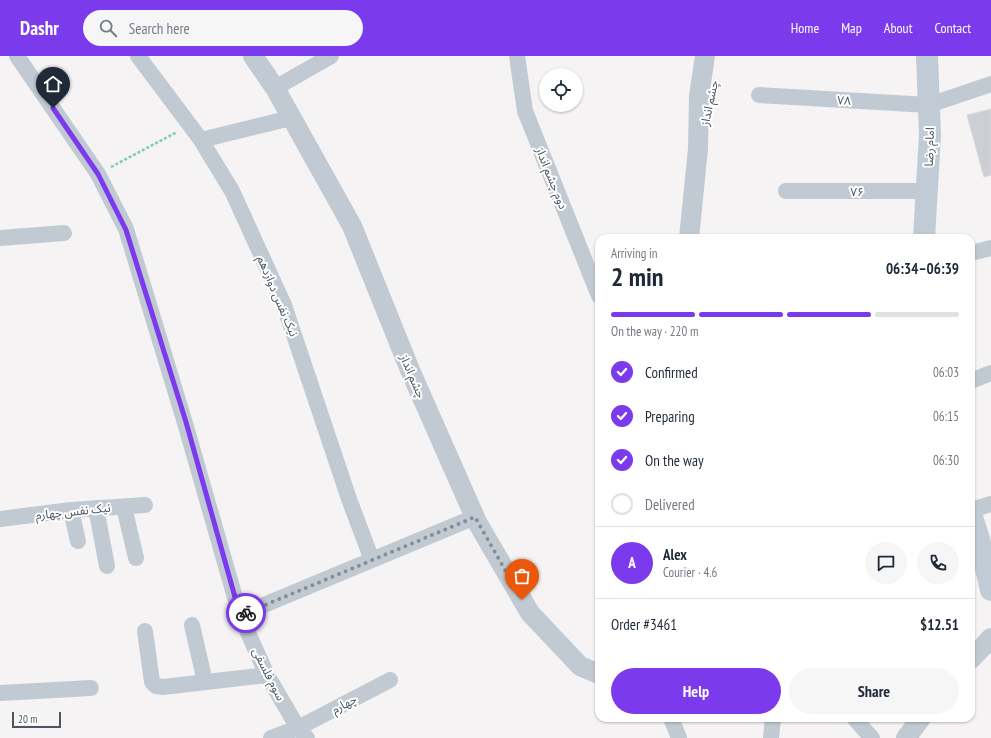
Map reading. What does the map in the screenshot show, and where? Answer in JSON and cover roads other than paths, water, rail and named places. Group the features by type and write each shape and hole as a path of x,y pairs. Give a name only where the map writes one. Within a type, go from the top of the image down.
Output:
{"main road":[{"name":"امام رضا","path":"924,234 930,135 927,56"},
{"path":"975,540 991,590"}],"street":[{"name":"سوم فلسفی","path":"17,56 98,174 126,230 186,422 240,615 266,675 302,733"},
{"name":"نیک نفس دوازدهم","path":"138,56 201,140 232,191 284,305 349,499 372,560"},
{"name":"چشم انداز","path":"253,56 275,88 352,226 410,370 475,517 530,613 580,666 595,672"},
{"path":"275,88 331,56"},
{"name":"دوم چشم انداز","path":"517,56 525,111 595,286"},
{"name":"چشم انداز","path":"689,234 698,149 699,96 705,56"},
{"name":"چشم انداز","path":"698,149 712,99 717,56"},
{"path":"929,105 991,84"},
{"name":"۷۸","path":"759,95 929,105"},
{"path":"201,140 291,118"},
{"name":"۷۶","path":"786,191 927,191"},
{"path":"0,238 64,233"},
{"path":"975,252 991,248"},
{"path":"975,379 991,373"},
{"path":"975,509 991,504"},
{"name":"نیک نفس چهارم","path":"0,519 71,510 145,505"},
{"path":"124,506 136,558"},
{"path":"96,508 107,566"},
{"path":"71,510 78,541"},
{"path":"240,615 475,517"},
{"path":"192,625 205,682"},
{"path":"145,631 152,682 156,686 163,687 266,675"},
{"path":"975,654 991,638"},
{"name":"چهارم","path":"271,738 302,733 390,680"},
{"path":"0,692 91,688"},
{"path":"673,722 679,738"},
{"path":"771,738 773,722"},
{"path":"858,722 872,738"},
{"path":"906,738 917,722"}]}
